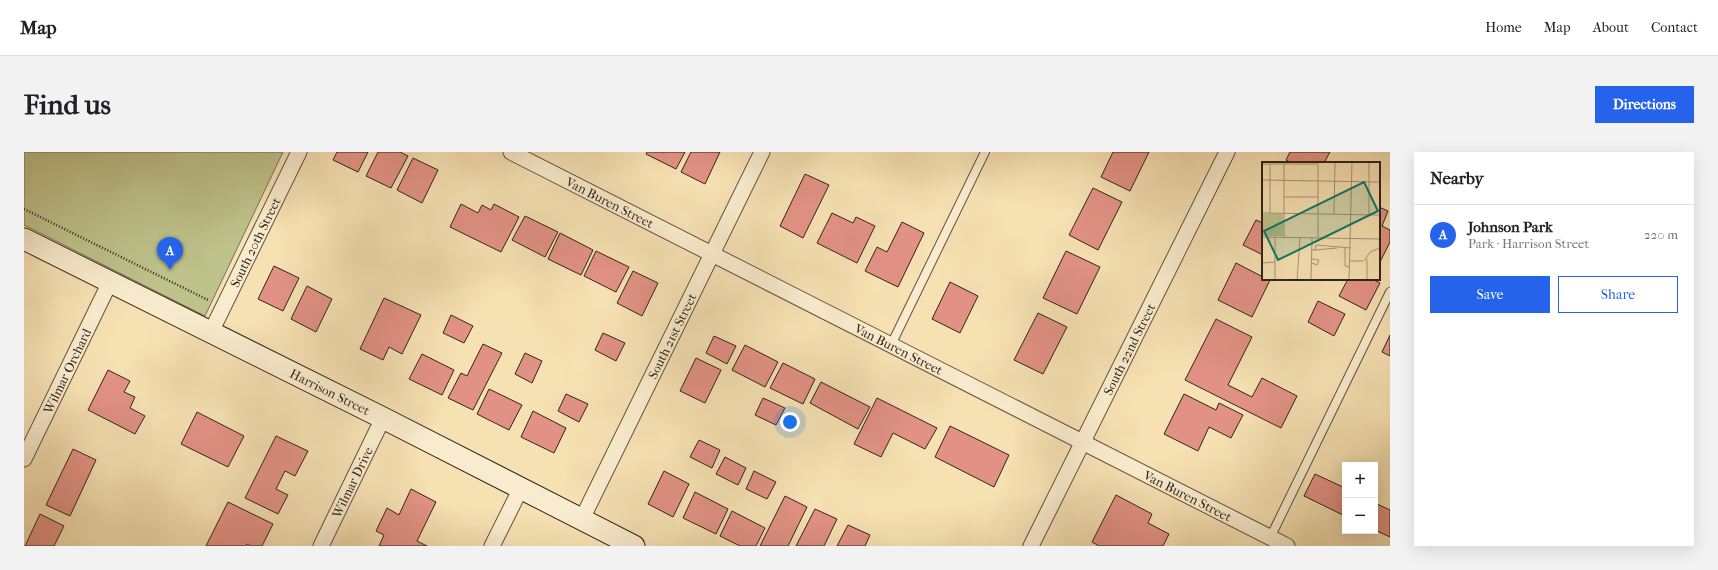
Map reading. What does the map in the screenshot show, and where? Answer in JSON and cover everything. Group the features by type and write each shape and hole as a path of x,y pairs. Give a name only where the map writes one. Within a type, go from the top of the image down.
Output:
{"street":[{"name":"South 20th Street","path":"211,332 299,152"},
{"name":"Van Buren Street","path":"511,152 1287,546"},
{"name":"South 21st Street","path":"582,519 762,152"},
{"name":"South 22nd Street","path":"1031,546 1226,152"},
{"name":"Harrison Street","path":"24,239 383,418 634,546"},
{"name":"Wilmar Orchard","path":"24,459 110,282"},
{"name":"Wilmar Drive","path":"321,546 383,418"},
{"path":"492,546 521,488"}],"lane":[{"path":"891,345 985,152"},
{"path":"1270,538 1390,292"}],"path":[{"path":"24,209 223,307"}],"green space":[{"path":"24,152 283,152 205,316 24,225"}],"building":[{"path":"337,152 368,152 358,172 333,160"},
{"path":"378,152 400,152 408,156 391,188 366,176"},
{"path":"647,152 685,152 676,169 646,154"},
{"path":"691,152 720,152 705,184 681,172"},
{"path":"1113,152 1149,152 1130,191 1101,177"},
{"path":"1290,152 1330,152 1325,162 1290,162 1286,160"},
{"path":"413,158 438,170 422,203 397,190"},
{"path":"805,174 829,185 803,238 780,226"},
{"path":"1093,188 1122,202 1098,250 1069,235"},
{"path":"461,204 478,213 482,205 491,210 494,204 519,217 501,252 450,227"},
{"path":"1380,207 1388,211 1382,226 1390,230 1390,242 1380,262"},
{"path":"832,213 853,223 856,217 875,226 857,263 817,243"},
{"path":"525,216 558,232 545,257 512,240"},
{"path":"1256,220 1262,223 1262,254 1243,245"},
{"path":"902,222 924,233 898,287 865,271 877,247 887,252"},
{"path":"560,233 593,250 581,275 548,259"},
{"path":"596,251 629,267 616,292 584,276"},
{"path":"1066,251 1100,267 1077,314 1043,298"},
{"path":"1236,263 1262,276 1262,280 1270,280 1252,317 1218,300"},
{"path":"274,266 299,278 283,311 258,299"},
{"path":"633,271 658,283 642,316 617,303"},
{"path":"1347,280 1374,280 1380,283 1366,310 1339,296"},
{"path":"950,282 978,296 960,333 932,319"},
{"path":"307,286 332,299 316,332 291,319"},
{"path":"384,298 421,315 402,354 389,347 383,360 360,349"},
{"path":"1318,301 1345,314 1334,336 1308,322"},
{"path":"1038,313 1067,327 1043,374 1014,360"},
{"path":"451,315 473,326 464,343 443,333"},
{"path":"1216,319 1252,337 1228,385 1252,397 1262,378 1297,396 1281,428 1185,380"},
{"path":"603,333 625,343 616,361 595,350"},
{"path":"1390,335 1390,356 1382,352"},
{"path":"714,336 736,346 727,364 706,353"},
{"path":"483,344 502,353 473,410 448,398 461,373 467,376"},
{"path":"745,345 778,362 765,387 732,370"},
{"path":"525,353 542,361 532,383 515,374"},
{"path":"422,354 454,370 442,395 409,379"},
{"path":"696,358 721,370 705,403 680,391"},
{"path":"783,363 815,379 803,404 770,388"},
{"path":"108,370 130,381 124,392 135,397 130,408 145,416 135,434 88,410"},
{"path":"821,382 870,407 858,429 810,403"},
{"path":"489,389 522,405 509,430 477,414"},
{"path":"566,394 588,404 579,422 558,411"},
{"path":"1184,394 1216,410 1219,403 1243,415 1231,438 1209,427 1198,451 1164,434"},
{"path":"763,398 785,408 776,425 755,415"},
{"path":"877,398 937,428 925,449 893,433 881,457 854,444"},
{"path":"533,411 566,428 554,453 521,437"},
{"path":"197,412 244,436 228,467 181,444"},
{"path":"950,426 1009,455 994,487 935,457"},
{"path":"276,436 308,451 295,476 285,471 276,489 288,495 278,514 245,498"},
{"path":"699,440 720,450 712,468 690,457"},
{"path":"73,449 96,460 70,516 46,505"},
{"path":"725,457 746,468 738,485 716,474"},
{"path":"664,471 689,484 673,517 648,504"},
{"path":"754,471 776,482 767,499 746,489"},
{"path":"1315,474 1342,487 1342,515 1304,496"},
{"path":"411,489 436,502 417,541 427,546 379,546 384,535 376,531 387,508 399,515"},
{"path":"695,492 728,509 716,534 683,518"},
{"path":"1116,495 1152,514 1148,523 1169,534 1163,546 1099,546 1092,542"},
{"path":"785,496 807,507 788,546 760,546"},
{"path":"228,502 273,524 262,546 251,546 247,544 246,546 206,546"},
{"path":"1378,504 1390,510 1390,537 1378,531"},
{"path":"815,509 837,519 824,546 796,546"},
{"path":"732,511 765,528 756,546 740,546 720,536"},
{"path":"40,514 64,526 54,546 25,546"},
{"path":"848,525 870,535 865,546 837,546"}],"place":[{"name":"Johnson Park","path":"170,270"}]}
